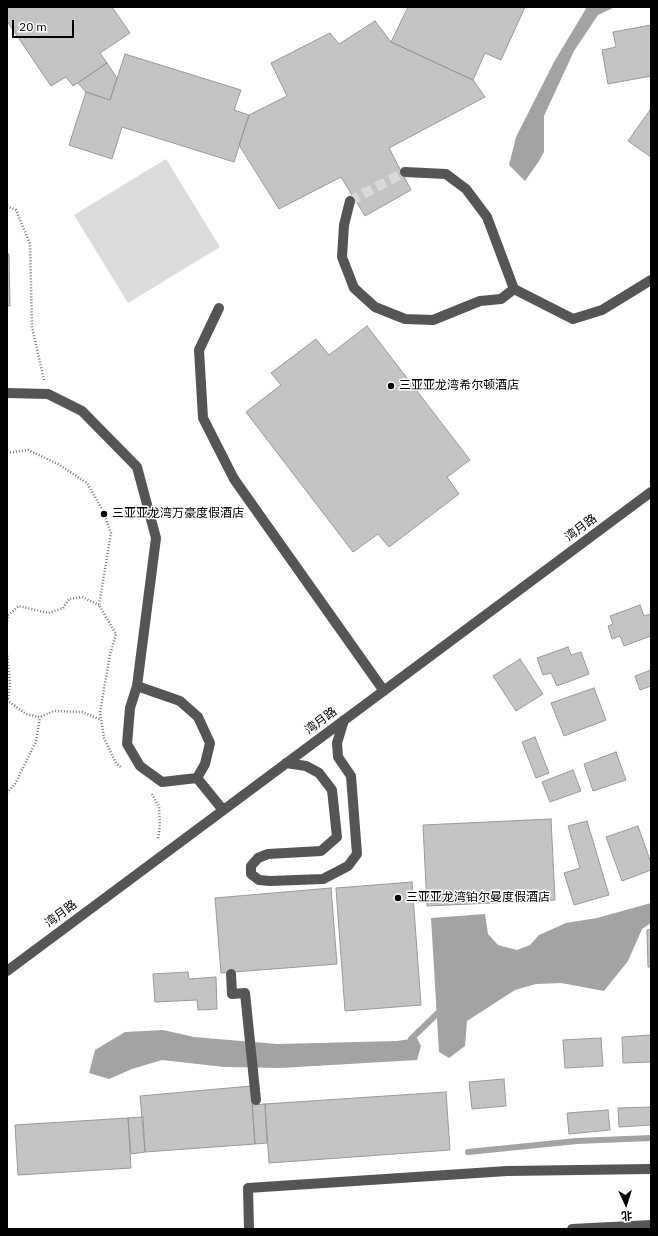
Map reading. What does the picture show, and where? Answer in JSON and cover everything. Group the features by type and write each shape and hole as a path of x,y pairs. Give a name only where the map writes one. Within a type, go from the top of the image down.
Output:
{"street":[{"path":"405,172 446,174 466,188 487,217 514,289 573,319 602,310 651,280"},
{"path":"350,201 344,225 342,257 354,288 375,307 405,319 433,320 480,301 501,299 514,289"},
{"path":"219,308 200,350 203,418 234,479 384,691"},
{"path":"7,393 48,394 82,411 137,467 156,538 137,686 130,708 127,744 140,766 162,782 197,778"},
{"name":"湾月路","path":"7,971 651,492"},
{"path":"137,686 180,701 198,717 210,743 205,764 197,778"},
{"path":"286,763 306,766 319,773 332,790 336,837 320,851 268,854 258,858 251,866 251,874 259,880 270,881 323,879 348,866 357,854 351,776 338,757 336,743 344,720"},
{"path":"197,778 223,810"},
{"path":"231,974 232,994 245,993 256,1100"},
{"path":"249,1229 248,1188 507,1171 651,1169"},
{"path":"572,1229 651,1225"}],"path":[{"path":"7,206 16,210 30,244 32,327 48,394"},
{"path":"7,453 28,450 58,464 87,483 103,510 111,533 99,605"},
{"path":"7,621 8,615 19,606 48,613 63,608 69,600 82,597 99,605 116,634 110,655 100,712 104,738 116,762 125,771"},
{"path":"7,653 10,683 7,700 26,714 40,716 54,711 82,712 102,720"},
{"path":"7,793 15,784 36,741 40,716"},
{"path":"149,789 159,807 160,825 154,862"}],"shaded area":[{"path":"587,7 615,7 598,15 574,51 544,116 544,152 525,181 509,165 516,137 554,62"},
{"path":"166,159 220,247 128,303 74,215"},
{"path":"651,903 651,923 642,929 628,961 604,991 561,983 536,984 515,990 467,1021 465,1046 449,1058 439,1052 431,918 485,914 488,934 498,945 517,950 530,945 539,935 566,923 597,918"},
{"path":"163,1030 194,1037 277,1044 397,1041 417,1038 421,1046 417,1060 280,1068 224,1067 162,1060 132,1069 109,1079 89,1073 95,1050 125,1032"}],"building":[{"path":"7,7 112,7 130,33 100,53 107,63 73,86 66,77 51,86 7,21"},
{"path":"408,7 525,7 501,60 485,53 473,80 391,42"},
{"path":"375,21 391,42 473,80 485,97 389,148 411,190 365,216 341,177 279,209 239,145 249,115 287,96 271,63 330,33 339,44"},
{"path":"651,25 651,76 608,84 602,50 616,47 613,32"},
{"path":"125,54 241,90 234,110 249,115 234,162 122,127 112,159 69,145 86,92 110,100"},
{"path":"107,63 117,78 110,100 86,92 78,83"},
{"path":"651,110 651,157 628,141"},
{"path":"7,254 9,254 10,306 7,306"},
{"path":"367,326 470,460 447,477 459,494 389,547 378,534 353,552 246,412 281,385 271,373 316,339 329,355"},
{"path":"640,605 644,616 651,614 651,636 624,646 620,636 612,639 608,626 613,624 610,616"},
{"path":"568,647 571,655 581,652 589,674 557,686 551,673 543,675 537,658"},
{"path":"520,659 543,694 516,711 493,676"},
{"path":"651,670 651,686 640,690 635,676"},
{"path":"594,688 606,720 564,736 551,703"},
{"path":"535,737 549,773 536,778 522,742"},
{"path":"616,752 626,780 593,791 584,764"},
{"path":"573,770 581,791 550,802 542,782"},
{"path":"551,819 555,900 427,906 423,825"},
{"path":"587,821 609,895 574,905 564,873 580,868 568,826"},
{"path":"638,826 651,863 651,870 622,881 606,837"},
{"path":"412,882 421,1005 345,1011 336,888"},
{"path":"331,888 337,964 221,973 215,898"},
{"path":"651,929 651,967 648,967 647,930"},
{"path":"188,972 189,979 216,977 217,1009 198,1010 197,1000 155,1002 153,974"},
{"path":"651,1035 651,1062 623,1063 622,1037"},
{"path":"601,1038 603,1066 565,1068 563,1040"},
{"path":"504,1079 506,1106 472,1109 469,1082"},
{"path":"251,1086 255,1144 145,1152 140,1096"},
{"path":"446,1092 450,1150 269,1163 265,1104"},
{"path":"265,1104 267,1143 255,1144 252,1105"},
{"path":"651,1107 651,1125 619,1127 618,1108"},
{"path":"608,1110 610,1130 569,1134 567,1113"},
{"path":"143,1117 145,1152 131,1154 128,1118"},
{"path":"128,1118 131,1168 18,1175 15,1125"}],"waterway":[{"path":"411,1039 441,1010"},
{"path":"468,1152 577,1141 651,1138"}],"tunnel":[{"path":"350,201 405,172"}],"place":[{"name":"三亚亚龙湾希尔顿酒店","path":"391,386"},
{"name":"三亚亚龙湾万豪度假酒店","path":"104,514"},
{"name":"三亚亚龙湾铂尔曼度假酒店","path":"398,898"}]}
